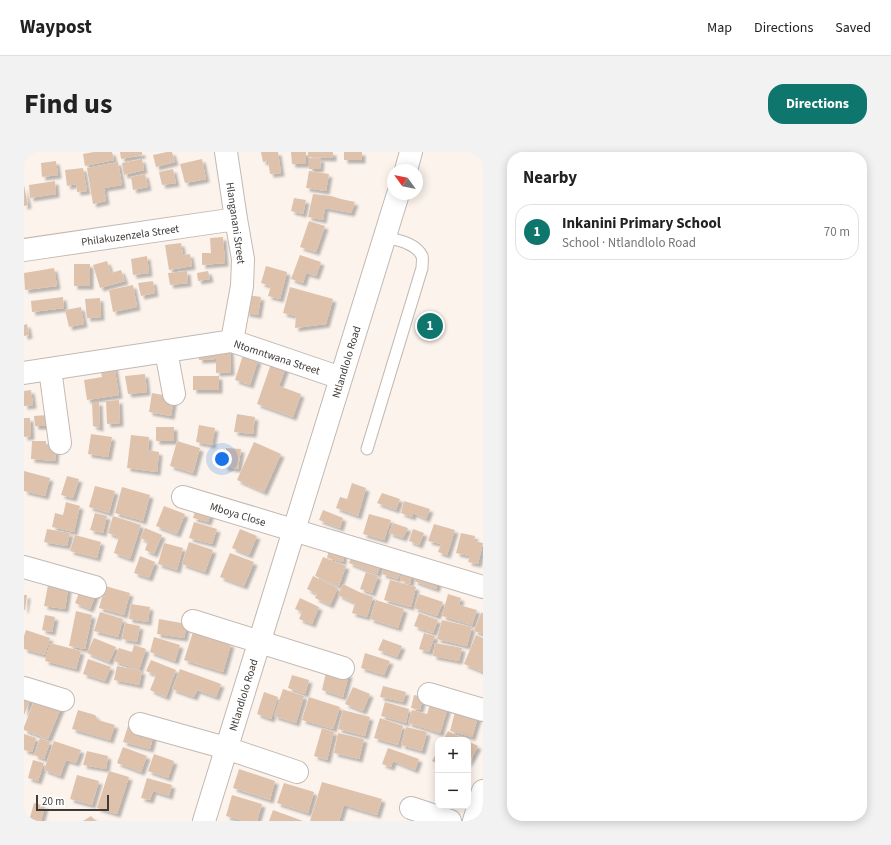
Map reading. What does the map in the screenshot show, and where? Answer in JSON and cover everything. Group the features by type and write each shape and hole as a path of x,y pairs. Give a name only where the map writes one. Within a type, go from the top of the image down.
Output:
{"street":[{"name":"Hlanganani Street","path":"226,152 243,259 242,286 232,341"},
{"path":"408,164 411,152"},
{"name":"Ntlandlolo Road","path":"204,821 396,200"},
{"name":"Philakuzenzela Street","path":"24,250 236,219"},
{"name":"Ntomntwana Street","path":"24,373 232,341 341,378"},
{"path":"166,352 174,394"},
{"path":"50,369 60,443"},
{"name":"Mboya Close","path":"183,497 294,530"},
{"path":"294,530 483,587"},
{"path":"24,567 95,587"},
{"path":"193,621 343,668"},
{"path":"24,688 63,700"},
{"path":"429,694 483,710"},
{"path":"140,724 226,748 297,772"},
{"path":"474,821 483,791"},
{"path":"411,808 450,821"}],"lane":[{"path":"367,449 422,268 422,256 415,248 404,242 385,237"}],"building":[{"path":"94,152 112,152 114,160 85,166 83,154"},
{"path":"120,152 142,152 142,155 121,159"},
{"path":"172,152 175,162 156,167 153,155"},
{"path":"261,152 278,152 281,173 270,174 268,161 263,162"},
{"path":"291,152 306,152 306,164 292,164"},
{"path":"308,152 333,152 333,158 308,157"},
{"path":"344,152 362,152 362,160 344,160"},
{"path":"309,158 321,159 320,169 309,169"},
{"path":"142,159 144,170 124,175 122,163"},
{"path":"202,159 206,179 185,183 180,164"},
{"path":"56,161 58,175 42,177 41,163"},
{"path":"118,162 122,185 104,188 106,201 93,204 87,168"},
{"path":"83,168 87,191 77,192 76,184 67,186 65,170"},
{"path":"173,169 176,183 162,185 159,172"},
{"path":"309,171 329,174 326,191 306,188"},
{"path":"145,174 148,187 133,190 131,177"},
{"path":"55,181 56,194 30,198 29,185"},
{"path":"24,185 28,205 24,206"},
{"path":"313,194 331,196 355,202 351,213 325,208 323,220 308,217"},
{"path":"294,198 306,200 303,214 291,211"},
{"path":"309,221 325,226 316,252 300,247"},
{"path":"223,237 225,263 202,265 202,253 211,253 210,238"},
{"path":"181,243 183,255 190,254 192,266 169,270 165,245"},
{"path":"300,255 321,262 316,276 306,273 303,283 291,279"},
{"path":"147,256 149,273 133,275 131,259"},
{"path":"107,261 111,273 121,270 125,281 100,288 93,265"},
{"path":"74,264 90,264 90,286 74,286"},
{"path":"266,266 287,272 280,299 268,296 271,286 261,283"},
{"path":"54,268 57,286 25,290 24,273"},
{"path":"187,271 188,283 170,285 168,273"},
{"path":"208,271 210,279 198,281 197,273"},
{"path":"153,281 155,293 141,296 138,283"},
{"path":"133,285 137,307 113,312 109,290"},
{"path":"290,287 333,299 326,324 295,328 296,316 283,313"},
{"path":"248,295 261,297 258,315 246,313"},
{"path":"63,297 64,308 32,312 31,301"},
{"path":"100,298 101,317 87,318 85,299"},
{"path":"81,307 84,324 69,327 65,310"},
{"path":"27,324 29,335 24,336 24,325"},
{"path":"230,348 231,372 216,373 216,359 199,360 199,349"},
{"path":"243,355 258,360 250,385 235,380"},
{"path":"272,361 286,367 279,386 301,394 293,417 257,404"},
{"path":"114,365 119,395 87,400 84,380 102,377 100,368"},
{"path":"145,374 147,392 128,394 125,376"},
{"path":"193,376 219,376 219,390 193,390"},
{"path":"31,390 33,405 24,406 24,391"},
{"path":"152,393 174,397 171,416 149,412"},
{"path":"119,400 120,423 107,424 106,401"},
{"path":"92,402 99,402 100,428 93,426"},
{"path":"237,414 255,417 253,434 234,432"},
{"path":"48,415 48,426 35,426 34,416"},
{"path":"24,418 30,418 31,436 24,437"},
{"path":"199,425 215,428 212,445 196,442"},
{"path":"156,427 174,427 174,441 156,441"},
{"path":"91,434 112,437 108,457 88,454"},
{"path":"131,435 149,437 148,450 159,452 157,472 127,468"},
{"path":"32,441 46,441 46,446 56,446 55,461 31,459"},
{"path":"177,441 200,448 193,473 170,466"},
{"path":"254,442 281,454 264,492 237,480"},
{"path":"226,448 241,449 238,469 224,467"},
{"path":"24,471 50,478 45,496 24,491"},
{"path":"67,476 79,479 73,498 61,495"},
{"path":"352,483 366,488 358,516 336,508 340,497 347,499"},
{"path":"95,486 115,491 109,513 89,507"},
{"path":"122,487 150,495 143,521 115,513"},
{"path":"382,493 400,499 396,510 377,503"},
{"path":"404,501 430,509 426,519 413,513 412,517 401,513"},
{"path":"66,502 80,506 74,532 52,527 55,513 63,515"},
{"path":"197,505 212,509 208,522 193,518"},
{"path":"164,506 185,514 177,534 156,526"},
{"path":"323,510 343,518 340,528 319,520"},
{"path":"95,513 107,516 103,533 90,530"},
{"path":"369,514 391,520 384,540 363,534"},
{"path":"113,516 141,525 130,559 114,553 119,537 108,533"},
{"path":"194,522 217,529 212,544 189,538"},
{"path":"393,523 408,528 403,538 389,533"},
{"path":"434,524 455,530 447,555 438,552 441,544 428,541"},
{"path":"145,528 162,535 154,554 145,550 148,541 140,538"},
{"path":"47,529 70,533 67,546 44,542"},
{"path":"240,529 257,536 249,555 232,548"},
{"path":"413,529 424,533 419,545 409,541"},
{"path":"461,533 475,536 474,541 483,543 478,564 468,562 470,556 456,553"},
{"path":"75,535 101,542 97,558 70,551"},
{"path":"189,542 213,550 205,572 182,564"},
{"path":"164,543 183,548 177,570 158,564"},
{"path":"330,544 344,548 343,562 327,558"},
{"path":"354,550 383,560 377,574 349,563"},
{"path":"230,553 254,562 244,586 220,577"},
{"path":"140,556 155,562 149,578 134,573"},
{"path":"323,557 346,566 339,586 315,576"},
{"path":"386,560 403,566 398,579 382,574"},
{"path":"404,566 413,570 410,584 400,580"},
{"path":"418,570 440,577 436,589 414,581"},
{"path":"366,572 378,576 372,593 360,589"},
{"path":"313,576 338,588 330,605 315,598 317,594 307,589"},
{"path":"49,580 69,583 65,609 44,606"},
{"path":"390,580 416,587 411,607 384,600"},
{"path":"343,584 373,597 367,617 352,613 355,603 338,595"},
{"path":"82,585 97,591 90,609 75,603"},
{"path":"105,586 130,593 124,615 99,608"},
{"path":"419,594 443,602 437,616 414,608"},
{"path":"448,594 461,598 459,605 477,610 472,625 442,616"},
{"path":"24,595 27,595 25,610 24,610"},
{"path":"300,598 319,607 312,624 299,619 302,612 295,609"},
{"path":"376,600 404,609 398,628 370,619"},
{"path":"131,604 150,607 148,622 129,619"},
{"path":"76,611 92,615 85,649 69,646"},
{"path":"100,612 123,619 118,637 94,631"},
{"path":"419,613 438,620 433,633 414,626"},
{"path":"481,613 483,613 483,634 474,631"},
{"path":"45,615 55,617 52,632 42,630"},
{"path":"159,619 187,624 184,638 157,634"},
{"path":"442,620 472,627 467,646 437,639"},
{"path":"125,623 140,626 137,642 122,639"},
{"path":"26,630 50,638 45,655 24,649 24,636"},
{"path":"193,632 231,644 223,672 184,660"},
{"path":"424,633 435,636 429,652 419,649"},
{"path":"476,635 483,638 483,672 464,664"},
{"path":"154,637 180,645 175,661 150,652"},
{"path":"94,638 116,647 109,662 87,653"},
{"path":"383,639 402,646 397,657 378,650"},
{"path":"50,643 81,651 76,669 45,661"},
{"path":"435,643 462,648 459,661 433,656"},
{"path":"134,645 146,649 139,670 114,661 119,648 132,652"},
{"path":"365,653 390,661 384,675 361,668"},
{"path":"88,659 111,667 105,681 83,674"},
{"path":"151,660 176,670 166,697 150,690 156,675 146,671"},
{"path":"117,666 142,671 139,685 114,680"},
{"path":"327,668 349,674 343,697 322,690"},
{"path":"180,669 221,684 216,697 197,690 194,697 172,689"},
{"path":"292,675 309,680 305,694 288,688"},
{"path":"383,686 406,692 403,702 380,697"},
{"path":"353,687 370,694 363,711 345,704"},
{"path":"283,689 304,696 296,723 274,716"},
{"path":"264,692 278,697 271,719 257,714"},
{"path":"37,693 63,703 48,739 24,730"},
{"path":"24,695 31,698 24,715"},
{"path":"414,695 423,697 420,710 411,708"},
{"path":"309,697 340,707 333,729 302,720"},
{"path":"431,701 448,707 440,733 408,723 412,710 427,714"},
{"path":"385,702 409,709 406,723 381,716"},
{"path":"456,708 479,714 472,737 450,731"},
{"path":"78,710 95,715 98,720 115,725 110,740 72,729"},
{"path":"343,710 370,717 365,736 338,729"},
{"path":"380,718 403,726 398,745 374,738"},
{"path":"128,726 154,733 150,749 123,742"},
{"path":"406,727 427,732 422,751 401,745"},
{"path":"322,728 334,732 327,760 314,756"},
{"path":"448,731 460,737 445,737"},
{"path":"338,733 364,739 359,759 334,753"},
{"path":"24,734 36,738 32,752 24,750"},
{"path":"40,738 50,742 44,759 34,755"},
{"path":"54,741 81,750 76,763 66,760 60,776 44,770"},
{"path":"471,742 478,746 471,759"},
{"path":"123,747 147,756 141,772 117,763"},
{"path":"388,748 419,759 415,770 393,761 391,767 382,764"},
{"path":"87,751 108,756 106,769 83,765"},
{"path":"154,754 174,761 168,778 148,771"},
{"path":"435,756 435,762 432,761"},
{"path":"33,760 44,763 38,781 28,778"},
{"path":"239,769 275,781 270,800 233,788"},
{"path":"109,771 129,777 117,814 97,808"},
{"path":"77,775 99,781 92,805 70,799"},
{"path":"147,778 172,785 169,796 153,791 150,800 141,798"},
{"path":"322,782 382,799 377,815 344,805 339,821 310,821"},
{"path":"284,783 314,792 308,813 277,803"},
{"path":"232,795 262,804 257,821 244,821 226,816"},
{"path":"34,803 45,806 41,821 29,821"},
{"path":"273,810 303,821 269,821"},
{"path":"91,816 96,821 83,821"}],"place":[{"name":"Inkanini Primary School","path":"430,326"}]}
